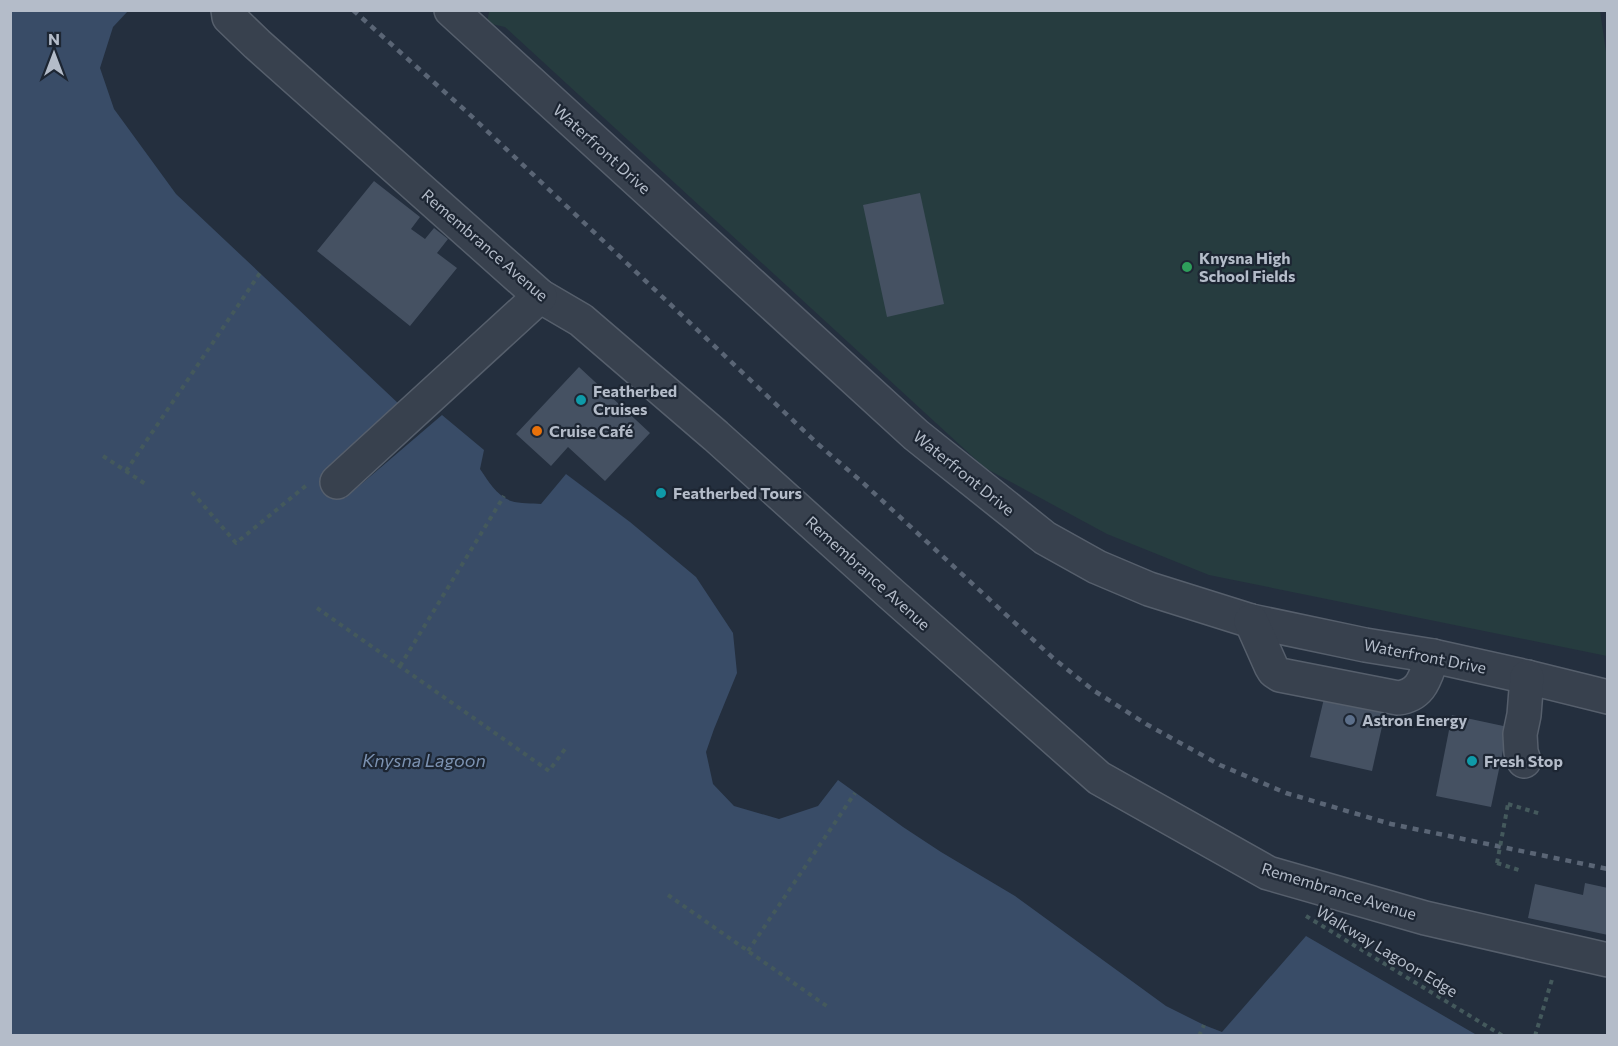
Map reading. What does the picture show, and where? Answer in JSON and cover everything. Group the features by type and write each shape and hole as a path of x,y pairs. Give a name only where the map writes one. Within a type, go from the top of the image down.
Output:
{"street":[{"name":"Remembrance Avenue","path":"228,10 229,17 257,44 540,296 581,320 698,420 1099,778 1268,873 1425,918 1608,960"},
{"name":"Waterfront Drive","path":"451,10 916,435 1045,538 1097,567 1149,589 1251,621 1365,645 1433,656 1608,697"},
{"path":"326,480 540,296"},
{"path":"1251,621 1271,666 1280,675 1398,698 1414,694 1420,688 1433,656"},
{"path":"1524,762 1520,734 1527,677"}],"path":[{"path":"126,471 260,273"},
{"path":"103,456 147,485"},
{"path":"192,492 236,543 326,480"},
{"path":"400,666 504,496"},
{"path":"317,608 549,771 565,749"},
{"path":"748,951 855,793"},
{"path":"1522,871 1497,863 1508,804 1541,814"},
{"path":"668,895 828,1007"},
{"name":"Walkway Lagoon Edge","path":"1300,912 1503,1035"},
{"path":"1535,1035 1560,950"},
{"path":"1199,1035 1204,1025"}],"green space":[{"name":"Knysna High School Fields","path":"487,10 1600,11 1608,65 1607,656 1209,575 1107,534 985,468 505,27 487,23 489,12"}],"water":[{"name":"Knysna Lagoon","path":"10,11 128,11 113,27 100,68 114,109 176,194 400,405 323,472 345,498 442,415 484,450 480,469 493,488 501,495 518,503 541,504 566,474 630,522 696,577 733,633 737,673 706,752 713,784 734,806 779,819 818,806 838,780 941,852 1015,896 1166,1006 1222,1032 1306,936 1475,1034 1473,1036 11,1035"}],"building":[{"path":"374,181 420,217 411,229 425,239 434,228 448,239 437,253 457,268 410,326 317,251"},
{"path":"920,193 944,304 887,317 863,205"},
{"name":"Featherbed Cruises","path":"579,367 650,433 605,481 568,447 551,466 516,434"},
{"path":"1327,686 1388,700 1372,771 1310,757"},
{"name":"Fresh Stop","path":"1452,715 1508,727 1491,807 1436,796"},
{"path":"1585,883 1608,888 1608,935 1528,918 1535,884 1583,895"}],"railway":[{"path":"353,10 467,112 819,445 1053,658 1093,690 1146,724 1220,765 1286,793 1391,824 1608,869"}],"place":[{"name":"Knysna High School Fields","path":"1187,267"},
{"name":"Featherbed Cruises","path":"581,400"},
{"name":"Cruise Café","path":"537,431"},
{"name":"Featherbed Tours","path":"661,493"},
{"name":"Astron Energy","path":"1350,720"},
{"name":"Fresh Stop","path":"1472,761"}]}
